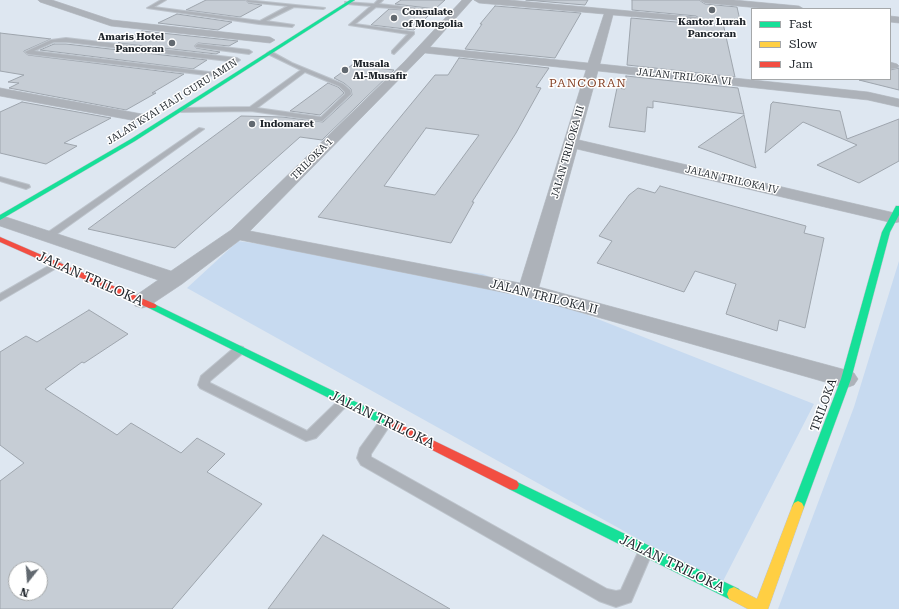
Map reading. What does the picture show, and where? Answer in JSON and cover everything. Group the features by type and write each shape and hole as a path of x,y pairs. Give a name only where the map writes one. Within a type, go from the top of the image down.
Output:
{"street":[{"path":"43,0 80,12 101,21 117,24 275,36"},
{"path":"311,15 336,0"},
{"name":"TRILOKA 1","path":"142,302 237,234 421,49 467,0"},
{"path":"479,0 696,20"},
{"path":"705,0 751,9"},
{"name":"JALAN KYAI HAJI GURU AMIN","path":"2,220 272,55 352,3"},
{"name":"JALAN TRILOKA III","path":"528,291 609,12"},
{"name":"JALAN KYAI HAJI GURU AMIN","path":"201,82 295,25"},
{"name":"JALAN TRILOKA VI","path":"421,49 593,67 770,83 868,96 899,102"},
{"path":"0,92 145,116"},
{"name":"JALAN KYAI HAJI GURU AMIN","path":"130,126 145,116"},
{"name":"JALAN TRILOKA IV","path":"571,143 896,213"},
{"path":"13,194 29,185"},
{"name":"TRILOKA","path":"760,608 846,379 886,232 896,213"},
{"name":"JALAN TRILOKA","path":"2,220 175,279"},
{"name":"JALAN TRILOKA II","path":"237,234 528,291 846,379"},
{"name":"JALAN TRILOKA","path":"0,239 142,302 760,608"}],"lane":[{"path":"164,0 149,8 259,23 295,25"},
{"path":"248,0 323,8"},
{"path":"382,0 351,25 412,33 394,52"},
{"path":"352,3 432,10"},
{"path":"259,23 294,5"},
{"path":"220,70 139,66 28,52 53,41 66,40 237,60"},
{"path":"198,46 249,52"},
{"path":"139,66 165,51"},
{"path":"181,110 251,109 322,119 348,94 341,85 272,55"},
{"path":"251,109 305,70"},
{"path":"41,234 201,129"},
{"path":"0,179 29,185"},
{"path":"0,298 57,264"},
{"path":"239,350 205,379 204,385 306,436 312,434 344,402"},
{"path":"386,422 365,452 364,458 366,461 604,596 616,598 626,597 646,551"}],"shaded area":[{"path":"238,241 483,274 814,404 721,585 187,288"},
{"path":"899,261 899,609 778,609 854,407"}],"building":[{"path":"206,0 245,0 248,3 262,5 240,17 186,10"},
{"path":"401,0 445,0 435,9 395,4"},
{"path":"526,0 588,0 585,5"},
{"path":"632,0 699,0 705,4 737,7 741,25 723,23 735,77 627,65 631,18 699,24 702,20 696,16 632,10"},
{"path":"495,6 581,13 555,58 465,49 482,24 480,24"},
{"path":"389,9 432,12 414,30 371,25"},
{"path":"177,14 232,22 218,30 158,23"},
{"path":"142,31 238,41 229,46 198,43 194,46 196,48 220,52 216,54 118,43"},
{"path":"0,33 51,39 24,51 28,55 184,74 152,93 156,93 126,110 9,88 19,83 8,82 24,75 0,71"},
{"path":"54,44 66,44 207,60 193,69 40,50"},
{"path":"459,58 549,68 536,87 541,88 516,133 472,202 474,202 451,243 318,217 435,75 448,75","holes":["426,128 479,135 435,195 384,186"]},
{"path":"352,65 394,70 322,140 300,137 175,248 88,229 241,116 282,117 323,122 352,95 351,89 344,83 334,78"},
{"path":"899,68 899,90 859,80 891,80 891,70"},
{"path":"626,76 738,88 744,114 653,101 653,108 647,107 645,132 609,127 617,88 625,89"},
{"path":"328,83 338,87 344,93 320,115 290,111"},
{"path":"22,102 111,118 64,143 77,146 46,164 0,153 0,112"},
{"path":"773,102 840,111 847,139 899,119 899,161 859,183 817,165 857,145 803,122 765,153 771,104"},
{"path":"744,115 756,168 698,147"},
{"path":"660,186 806,226 804,233 824,238 805,328 779,320 777,331 726,314 736,284 695,271 684,292 597,263 612,241 599,236 629,195 638,188 655,193"},
{"path":"89,310 128,334 84,363 82,362 45,389 117,435 131,423 181,453 197,438 225,454 207,472 262,504 172,609 0,609 0,481 24,463 0,445 0,352 26,336 37,342"},
{"path":"323,535 450,609 268,609"}],"traffic: fast":[{"path":"0,218 133,140 353,0"},
{"path":"798,507 846,379 886,232 899,208"},
{"path":"152,306 389,423"},
{"path":"513,485 734,594"}],"traffic: slow":[{"path":"734,594 761,608 798,507"}],"traffic: jam":[{"path":"0,239 152,306"},
{"path":"389,423 513,485"}],"place":[{"name":"Kantor Lurah Pancoran","path":"712,10"},
{"name":"Consulate of Mongolia","path":"394,18"},
{"name":"Amaris Hotel Pancoran","path":"172,43"},
{"name":"Musala Al-Musafir","path":"345,70"},
{"name":"Indomaret","path":"252,124"}],"district":[{"name":"PANCORAN","path":"588,83"}]}
